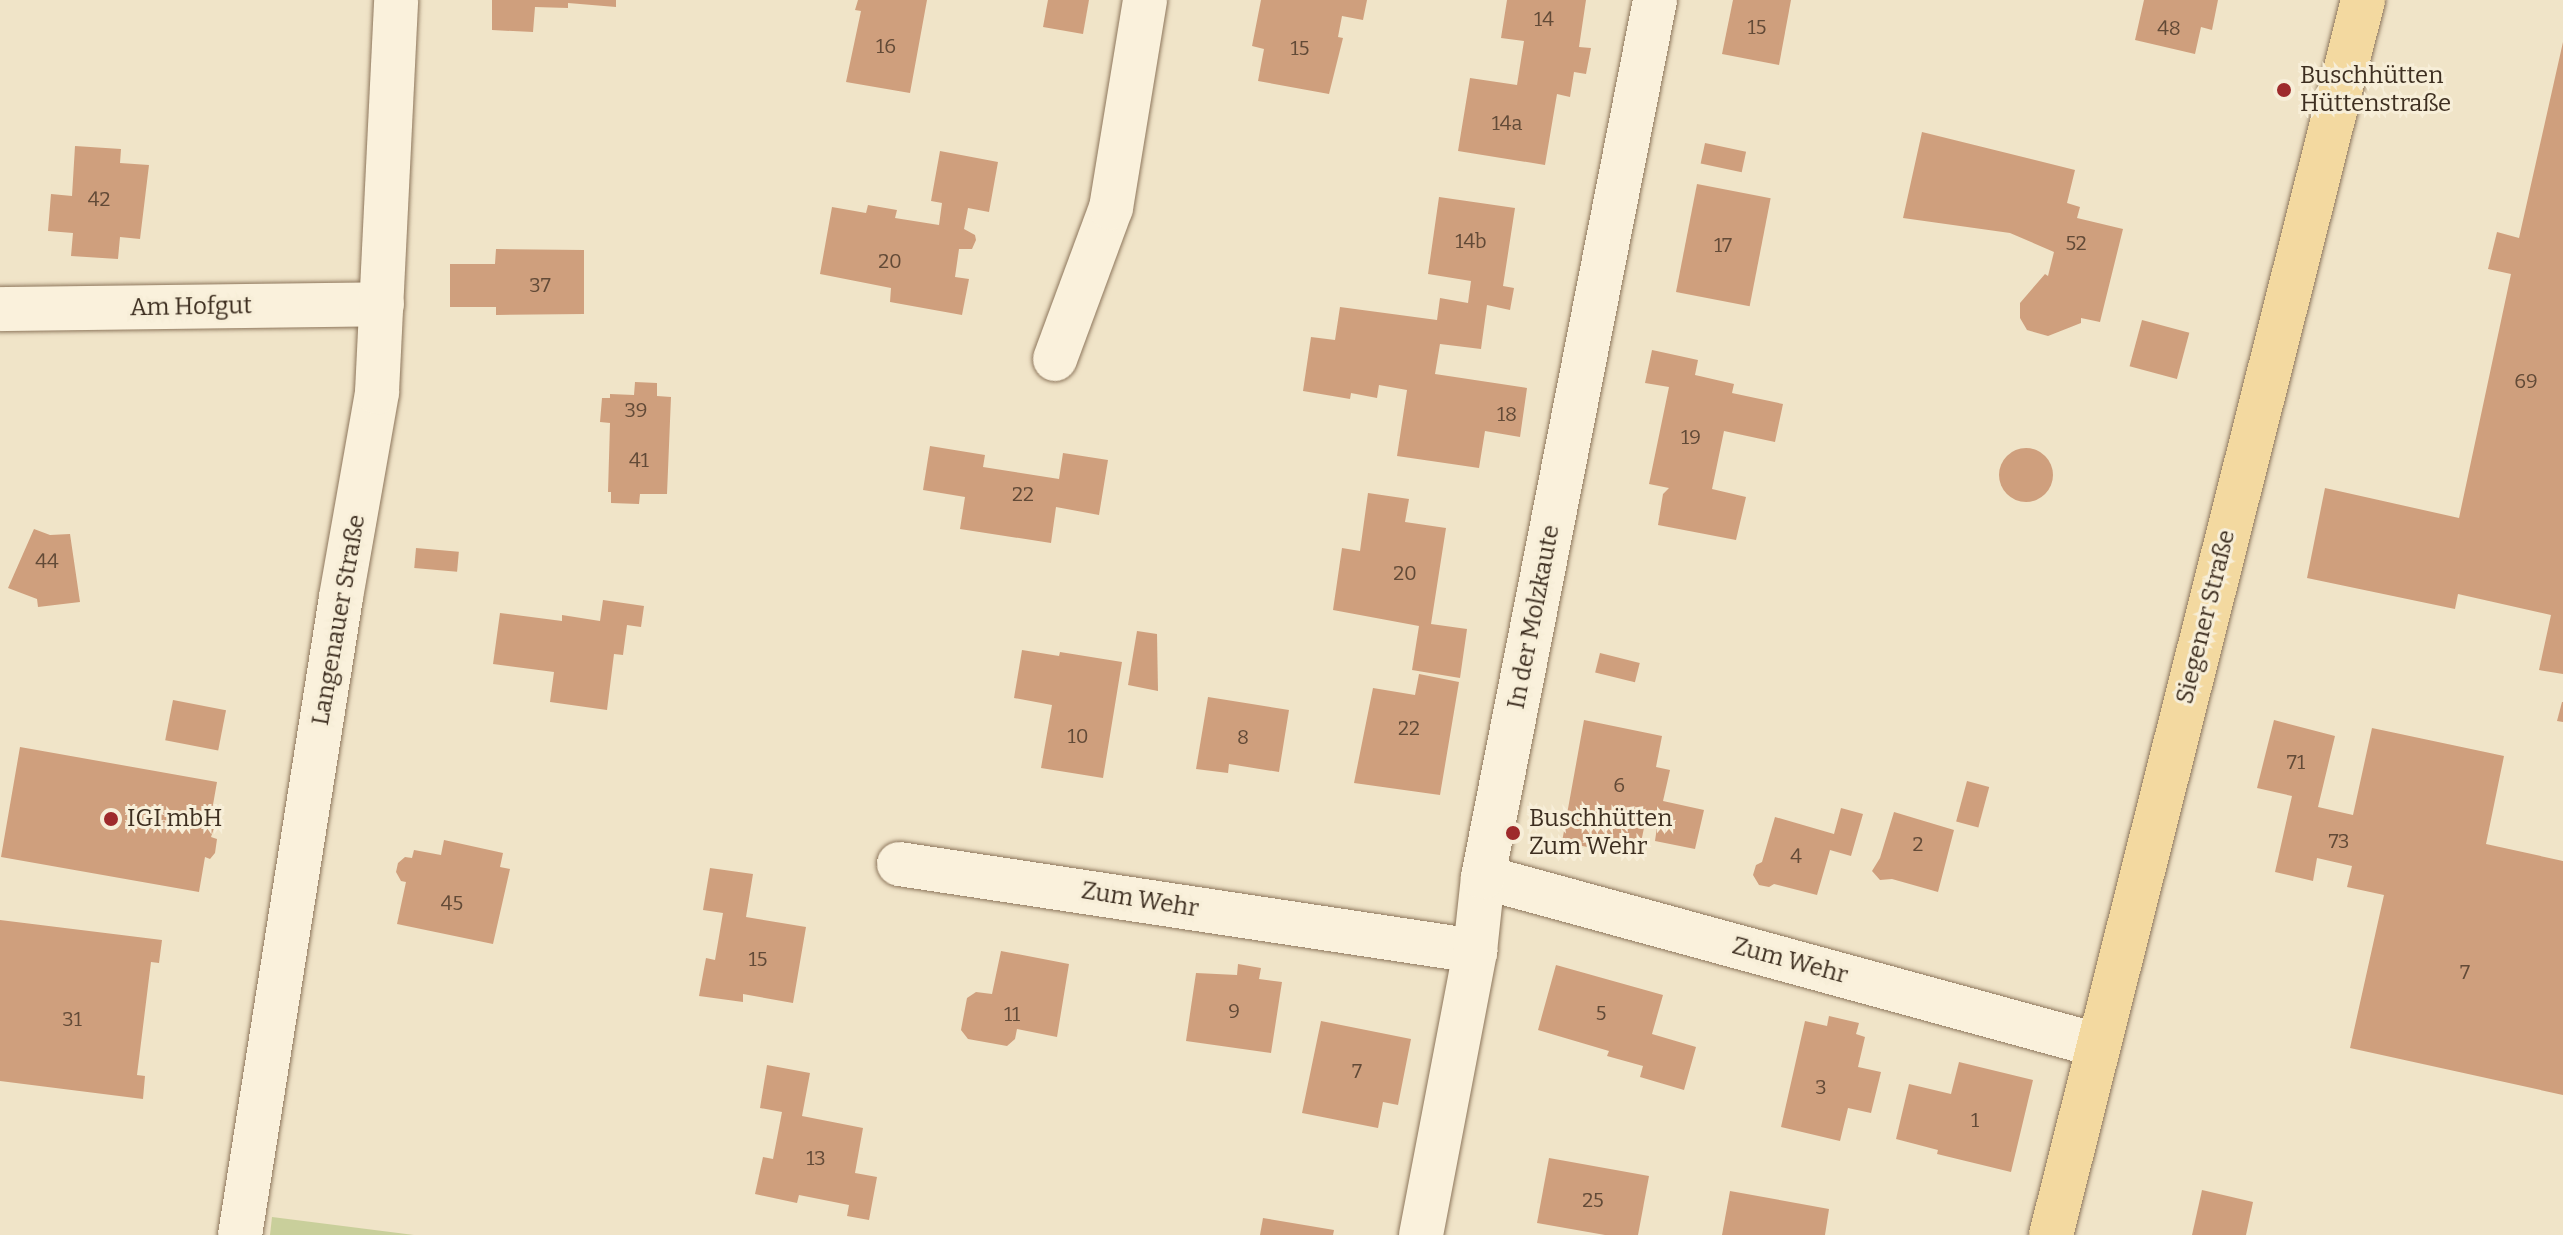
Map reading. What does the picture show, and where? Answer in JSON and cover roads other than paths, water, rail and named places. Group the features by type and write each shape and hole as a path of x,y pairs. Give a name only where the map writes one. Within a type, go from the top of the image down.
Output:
{"main road":[{"name":"Siegener Straße","path":"2051,1235 2363,0"}],"street":[{"name":"Langenauer Straße","path":"240,1235 341,597 377,392 396,0"},
{"path":"1055,359 1111,208 1145,0"},
{"name":"In der Molzkaute","path":"1421,1235 1475,951 1483,877 1655,0"},
{"name":"Am Hofgut","path":"0,309 382,304"},
{"name":"Zum Wehr","path":"899,864 1475,951"},
{"name":"Zum Wehr","path":"1483,877 2097,1045"}],"place":[{"name":"Buschhütten Hüttenstraße","path":"2284,90"},
{"name":"IGI mbH","path":"111,819"},
{"name":"Buschhütten Zum Wehr","path":"1513,833"}]}
